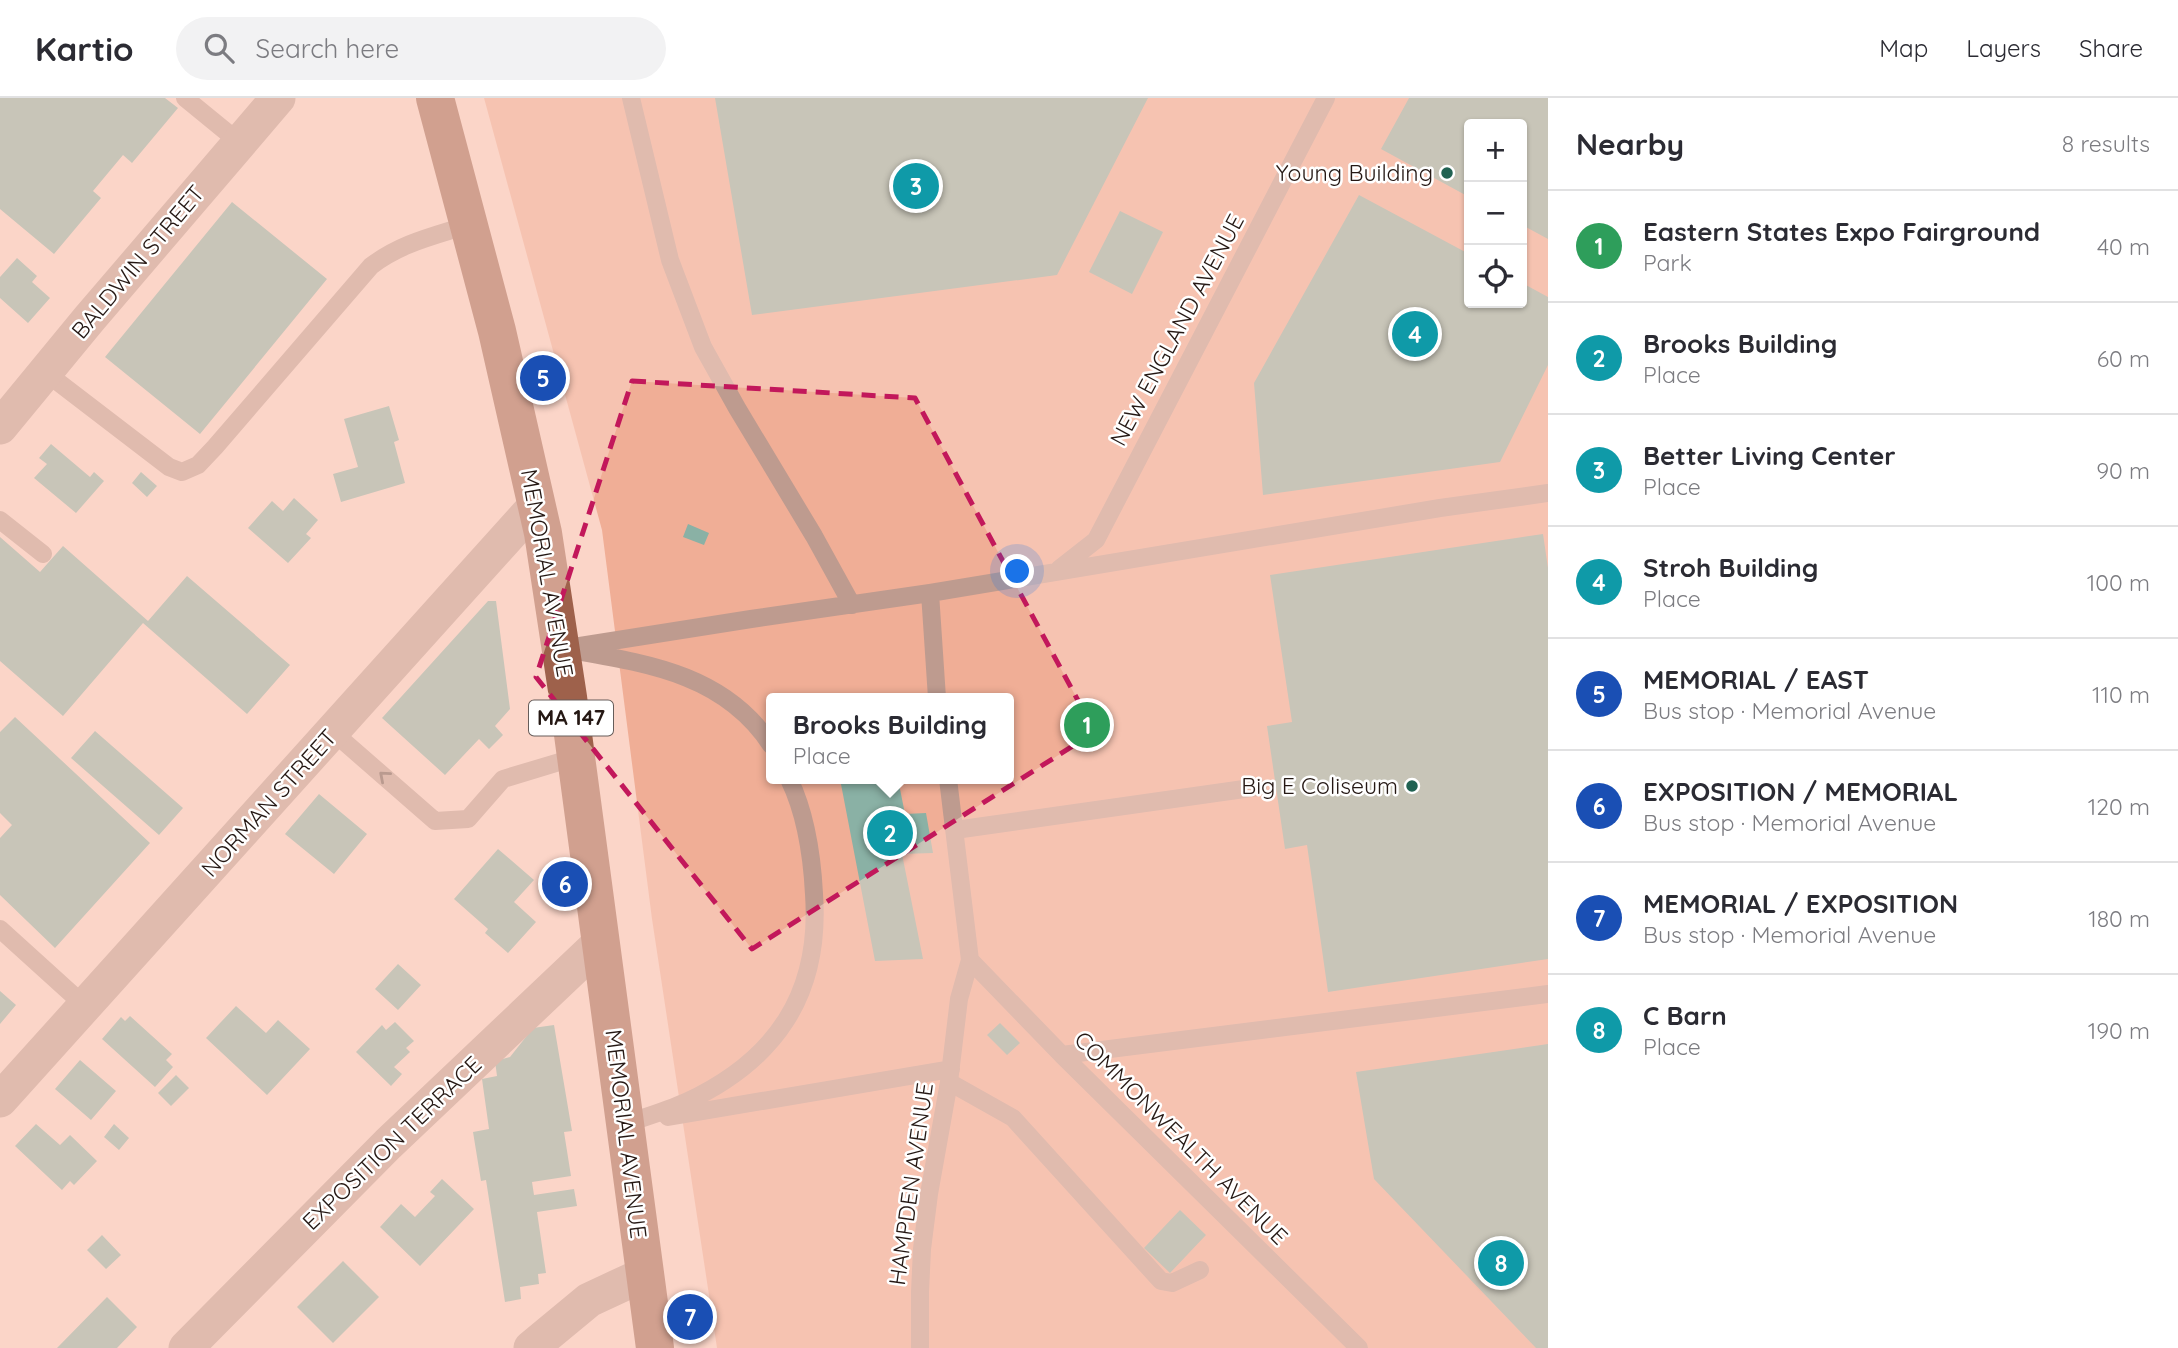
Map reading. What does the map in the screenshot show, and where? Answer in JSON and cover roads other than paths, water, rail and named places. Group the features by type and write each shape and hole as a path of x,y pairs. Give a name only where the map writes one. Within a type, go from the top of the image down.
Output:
{"main road":[{"name":"MEMORIAL AVENUE","path":"435,98 514,399 537,505 576,757 654,1348"}],"street":[{"name":"BALDWIN STREET","path":"0,427 278,98"},
{"name":"NORMAN STREET","path":"0,1100 537,505"},
{"name":"EXPOSITION TERRACE","path":"186,1348 388,1143 601,942"},
{"path":"531,1348 589,1300 645,1274"}],"lane":[{"path":"185,98 240,143"},
{"path":"631,98 670,260 704,347 852,605"},
{"name":"NEW ENGLAND AVENUE","path":"1056,571 1096,540 1326,98"},
{"path":"45,372 169,467 182,472 198,465 215,447 371,266 409,243 468,225"},
{"path":"561,649 930,593 1440,508 1548,493"},
{"path":"0,520 43,554"},
{"path":"930,593 937,693"},
{"path":"561,649 632,661 667,670 702,684 733,702 766,738"},
{"path":"333,732 435,821 468,820 503,779 576,757"},
{"path":"625,1124 684,1103 732,1075 771,1040 794,1009 802,992 812,951 815,903 809,848 791,784"},
{"path":"949,784 970,960"},
{"path":"955,830 1258,788"},
{"path":"0,929 85,1006"},
{"name":"COMMONWEALTH AVENUE","path":"970,960 1062,1055 1359,1348"},
{"name":"HAMPDEN AVENUE","path":"920,1348 922,1249 929,1194 950,1076 959,999 970,960"},
{"path":"1062,1055 1548,994"},
{"path":"625,1124 950,1076 1013,1118 1161,1280 1172,1283 1200,1270"}],"place":[{"name":"Young Building","path":"1447,173"},
{"name":"Better Living Center","path":"916,186"},
{"name":"Stroh Building","path":"1415,334"},
{"name":"MEMORIAL / EAST","path":"543,378"},
{"name":"Eastern States Expo Fairground","path":"1087,725"},
{"name":"Big E Coliseum","path":"1412,786"},
{"name":"Brooks Building","path":"890,833"},
{"name":"EXPOSITION / MEMORIAL","path":"565,884"},
{"name":"C Barn","path":"1501,1263"},
{"name":"MEMORIAL / EXPOSITION","path":"690,1317"}]}
